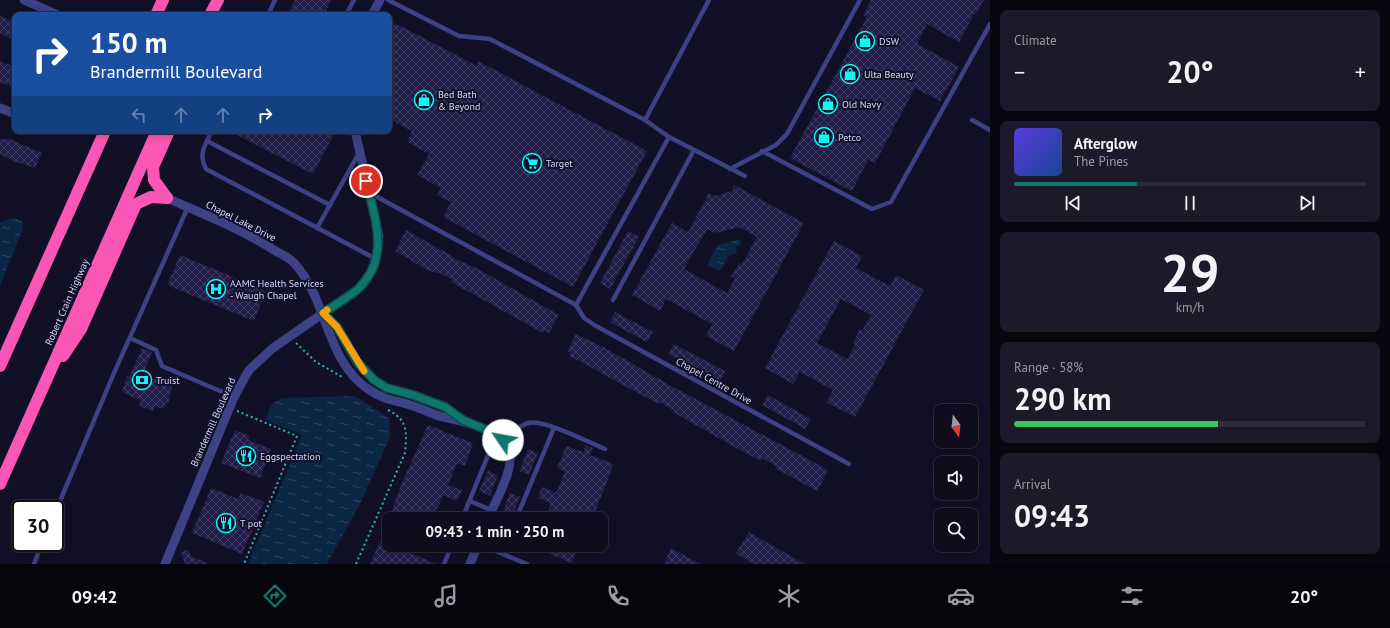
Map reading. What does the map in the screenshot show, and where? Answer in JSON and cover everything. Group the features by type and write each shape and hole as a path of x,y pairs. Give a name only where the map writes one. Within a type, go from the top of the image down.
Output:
{"highway":[{"path":"157,12 163,0"},
{"path":"212,12 218,0"},
{"path":"0,366 104,134"},
{"name":"Robert Crain Highway","path":"0,484 156,134"},
{"path":"167,198 154,180 153,167 168,134"},
{"path":"42,387 81,329 136,204 151,197 167,198"}],"street":[{"path":"24,0 51,12"},
{"path":"374,12 380,0"},
{"path":"0,108 12,113"},
{"name":"Brandermill Boulevard","path":"165,564 234,397 249,370 273,348 358,289 370,274 376,259 379,236 356,134"},
{"name":"Chapel Lake Drive","path":"167,198 258,240 294,262 306,279 323,313 328,332 348,368 367,388 382,398 411,405 439,416 463,420 487,430 503,440"},
{"path":"491,512 511,461 509,449 503,440"},
{"path":"470,564 476,552"}],"lane":[{"path":"269,12 275,0"},
{"path":"348,12 354,0"},
{"path":"388,0 459,36 490,39 645,120 669,137 745,176"},
{"path":"645,120 709,0"},
{"path":"730,169 776,145 788,134 860,0"},
{"path":"762,152 872,209 892,202 990,24"},
{"path":"972,120 990,130"},
{"path":"210,134 202,152 201,159 206,169 376,259"},
{"path":"369,192 576,305 669,137"},
{"path":"207,141 330,205"},
{"path":"613,300 694,150"},
{"path":"317,228 359,152"},
{"path":"61,500 188,207"},
{"name":"Chapel Centre Drive","path":"576,305 584,318 596,326 849,464"},
{"path":"130,338 156,350 162,366 234,397"},
{"path":"503,440 518,428 529,423 541,423 605,449"},
{"path":"519,512 554,428"},
{"path":"465,512 489,453"},
{"path":"470,501 486,512"},
{"path":"34,564 39,552"},
{"path":"444,564 449,552"},
{"path":"499,552 527,564"}],"path":[{"path":"294,340 316,362 345,379"},
{"path":"240,404 237,411 297,436 244,564"},
{"path":"356,564 405,453 407,436 404,424 398,415 385,408"}],"water":[{"path":"14,218 23,222 23,229 0,286 0,222"},
{"path":"740,239 741,245 736,247 737,253 728,256 720,271 707,265 718,245"},
{"path":"355,396 389,418 390,437 361,502 327,564 248,564 302,435 265,420 272,404 281,398"}],"building":[{"path":"295,0 331,0 325,12 289,12"},
{"path":"871,0 984,0 976,15 974,14 959,42 927,24 917,44 959,67 940,101 915,88 875,163 868,160 852,191 790,158 867,17 863,15"},
{"path":"0,16 12,21 12,39 0,33"},
{"name":"Target","path":"392,22 477,66 478,61 647,151 573,287 443,217 451,202 437,195 441,188 417,175 429,154 407,142 412,131 392,121"},
{"path":"0,61 12,66 12,87 0,82"},
{"path":"235,134 334,134 313,174"},
{"path":"0,138 5,140 7,138 42,153 35,168 17,162 16,163 0,154"},
{"path":"734,185 804,223 734,351 706,336 712,324 666,299 660,311 632,295 672,223 688,232 709,193 715,196 732,191","holes":["739,227 757,237 742,264 739,263 731,277 735,278 727,293 684,269 707,229 715,233"]},
{"path":"406,230 452,256 451,257 476,268 559,315 549,333 545,330 543,333 451,282 452,279 437,272 427,270 395,251"},
{"path":"628,231 639,237 610,289 600,283"},
{"path":"834,241 862,256 856,268 890,286 896,275 924,290 855,417 826,402 833,390 800,372 793,384 765,368","holes":["841,299 871,315 862,331 860,329 853,343 855,345 847,359 817,343"]},
{"path":"180,255 266,291 254,321 167,285"},
{"path":"615,312 653,332 647,342 610,322"},
{"path":"576,334 605,348 673,387 819,465 828,471 817,491 775,468 776,466 762,458 761,461 736,448 673,412 674,410 659,402 658,404 570,356 571,353 567,351"},
{"path":"674,344 725,371 720,382 668,354"},
{"name":"Truist","path":"142,348 152,352 143,374 172,387 168,404 166,403 163,409 155,406 153,411 139,406 141,401 122,392 127,376 129,377"},
{"path":"768,395 811,419 805,429 762,405"},
{"path":"428,425 473,443 465,466 457,463 448,485 462,490 457,501 443,495 436,512 391,512 401,485"},
{"name":"Eggspectation","path":"235,430 250,436 248,440 271,449 260,478 221,463"},
{"path":"586,445 593,448 590,455 613,464 595,512 548,512 551,503 538,498 542,487 556,493 565,472 557,468 567,446 583,452"},
{"path":"528,449 538,453 529,475 519,471"},
{"path":"488,471 498,475 490,496 479,491"},
{"name":"T pot","path":"211,488 238,499 241,493 264,502 242,554 192,533"},
{"path":"510,493 520,497 514,512 502,512"},
{"path":"749,532 805,564 753,564 736,553"},
{"path":"380,541 382,542 382,552 409,552 436,564 370,564"},
{"path":"671,548 700,564 664,564"},
{"path":"188,549 191,556 209,564 185,564 181,553"},
{"path":"545,552 576,552 572,563"}],"slow traffic":[{"path":"327,310 323,313 337,327 364,371"}],"place":[{"name":"DSW","path":"865,41"},
{"name":"Ulta Beauty","path":"850,74"},
{"name":"Bed Bath & Beyond","path":"424,100"},
{"name":"Old Navy","path":"828,104"},
{"name":"Petco","path":"824,137"},
{"name":"Target","path":"532,163"},
{"name":"AAMC Health Services - Waugh Chapel","path":"216,289"},
{"name":"Truist","path":"142,380"},
{"name":"Eggspectation","path":"246,456"},
{"name":"T pot","path":"226,523"}],"route":[{"path":"366,181 379,236 376,259 370,274 358,289 323,313 337,327 358,363 374,380 387,388 430,400 445,407 463,420 487,430 503,440"}]}
